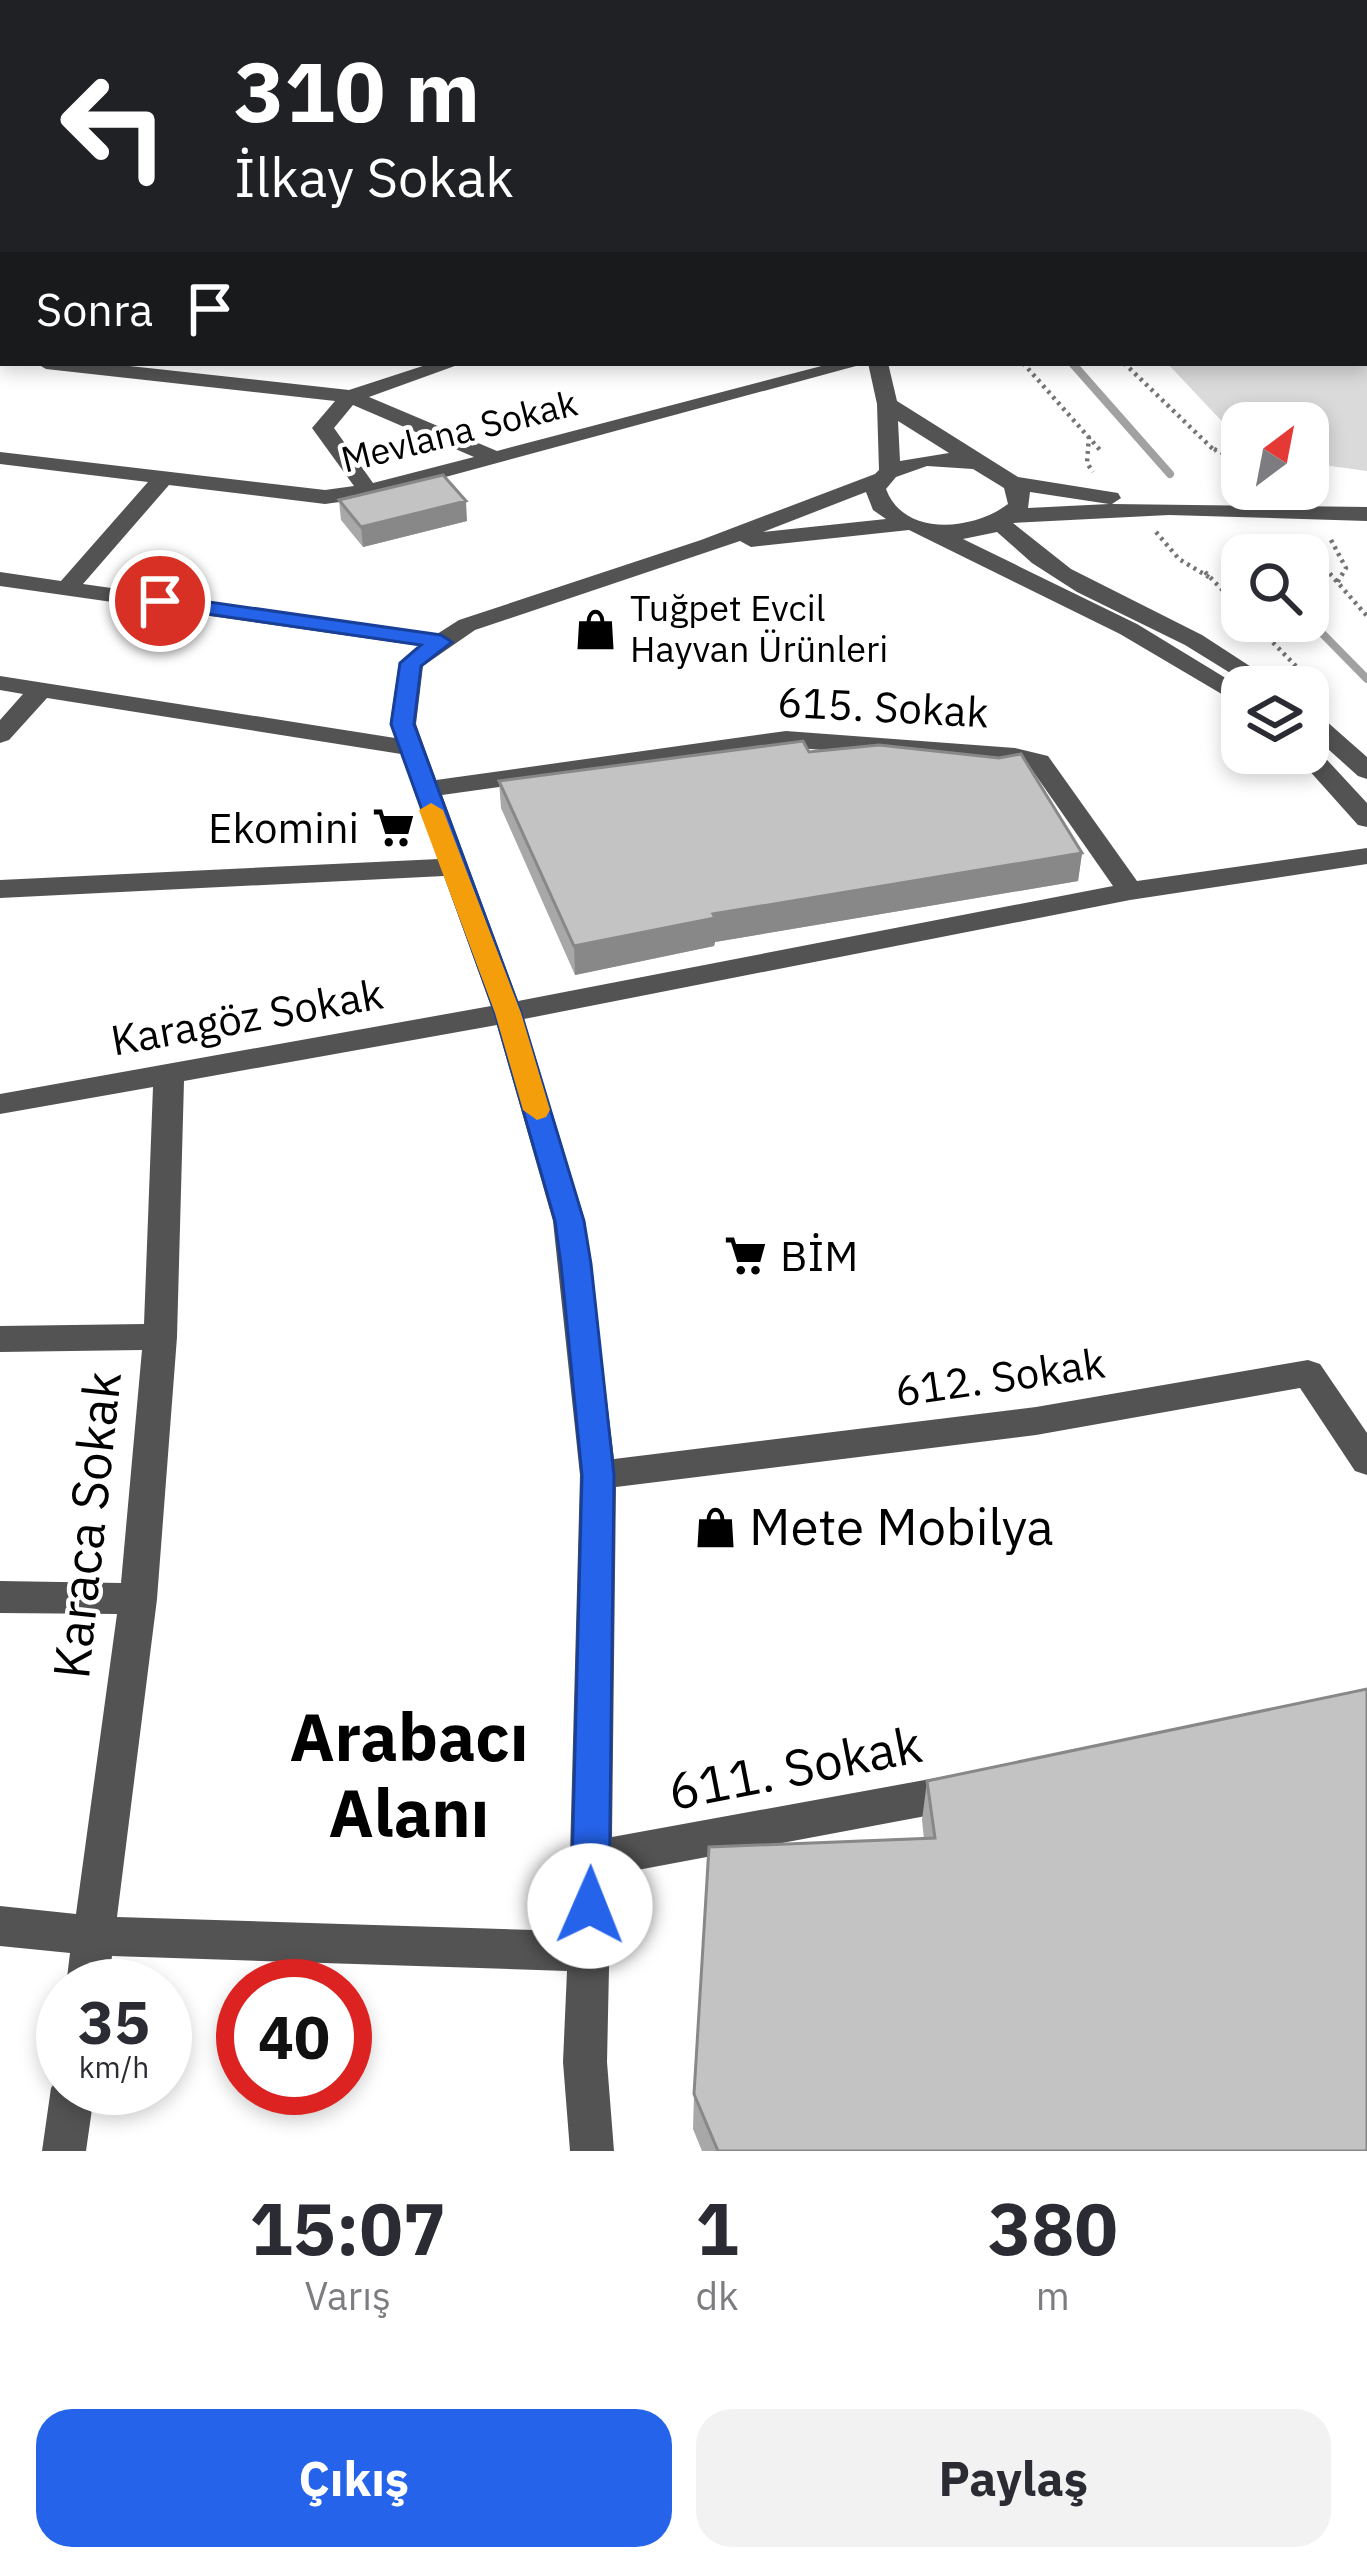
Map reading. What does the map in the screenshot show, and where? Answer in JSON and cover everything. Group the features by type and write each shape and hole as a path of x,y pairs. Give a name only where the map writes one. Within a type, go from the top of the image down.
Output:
{"street":[{"path":"73,366 350,397 496,458"},
{"path":"368,491 323,428 350,397 444,366"},
{"name":"Mevlana Sokak","path":"0,458 325,497 368,491 845,366"},
{"path":"879,366 887,404 884,475 873,491 877,504 1204,670 1221,683"},
{"path":"887,404 1014,483 1172,518"},
{"path":"592,2151 585,2062 598,1475 569,1221 508,1013 403,724 411,663 467,625 709,545 925,460 986,466"},
{"path":"67,588 163,478"},
{"path":"1006,519 1020,494 1014,483"},
{"path":"709,545 918,527 980,530 1006,519 1367,514"},
{"path":"1006,519 1021,544 1060,573 1235,666"},
{"path":"0,578 441,642"},
{"path":"0,682 410,748"},
{"path":"0,735 41,689"},
{"path":"1329,722 1367,771"},
{"name":"615. Sokak","path":"424,790 786,739 1015,756 1039,761 1130,891"},
{"path":"1326,774 1367,819"},
{"path":"508,1013 1130,891 1367,856"},
{"path":"0,889 452,867"},
{"name":"Karagöz Sokak","path":"0,1104 508,1013"},
{"name":"Karaca Sokak","path":"91,1959 138,1599 160,1337 169,1072"},
{"path":"0,1339 160,1337"},
{"name":"612. Sokak","path":"598,1475 1036,1420 1308,1372 1367,1461"},
{"path":"0,1598 138,1599"},
{"name":"611. Sokak","path":"591,1860 995,1784"},
{"path":"0,1926 94,1936 590,1952"},
{"path":"64,2151 69,2115"}],"path":[{"path":"1025,366 1100,450"},
{"path":"1127,366 1221,453"},
{"path":"1089,436 1087,463 1094,473"},
{"path":"1172,518 1154,528 1178,559 1212,579"},
{"path":"1323,530 1346,568 1337,583"},
{"path":"1205,572 1221,588"},
{"path":"1329,574 1367,616"},
{"path":"1268,642 1286,666"}],"shaded area":[{"path":"1170,366 1367,366 1367,471 1329,466 1329,402 1221,402 1221,420"}],"building":[{"path":"443,475 466,501 361,527 339,500"},
{"path":"803,741 809,752 879,745 999,758 1021,754 1082,853 713,914 715,918 574,946 499,781"},
{"path":"1367,1689 1367,2151 718,2151 694,2094 709,1847 935,1838 927,1781"}],"waterway":[{"path":"1075,366 1170,474"},
{"path":"1329,640 1367,679"}],"slow traffic":[{"path":"431,810 508,1013 537,1110"}],"place":[{"name":"Tuğpet Evcil Hayvan Ürünleri","path":"596,629"},
{"name":"Ekomini","path":"393,828"},
{"name":"BİM","path":"746,1256"},
{"name":"Mete Mobilya","path":"715,1527"}],"district":[{"name":"Arabacı Alanı","path":"409,1776"}],"route":[{"path":"160,601 441,642 411,663 403,724 508,1013 569,1221 576,1264 598,1475 590,1906"}]}
